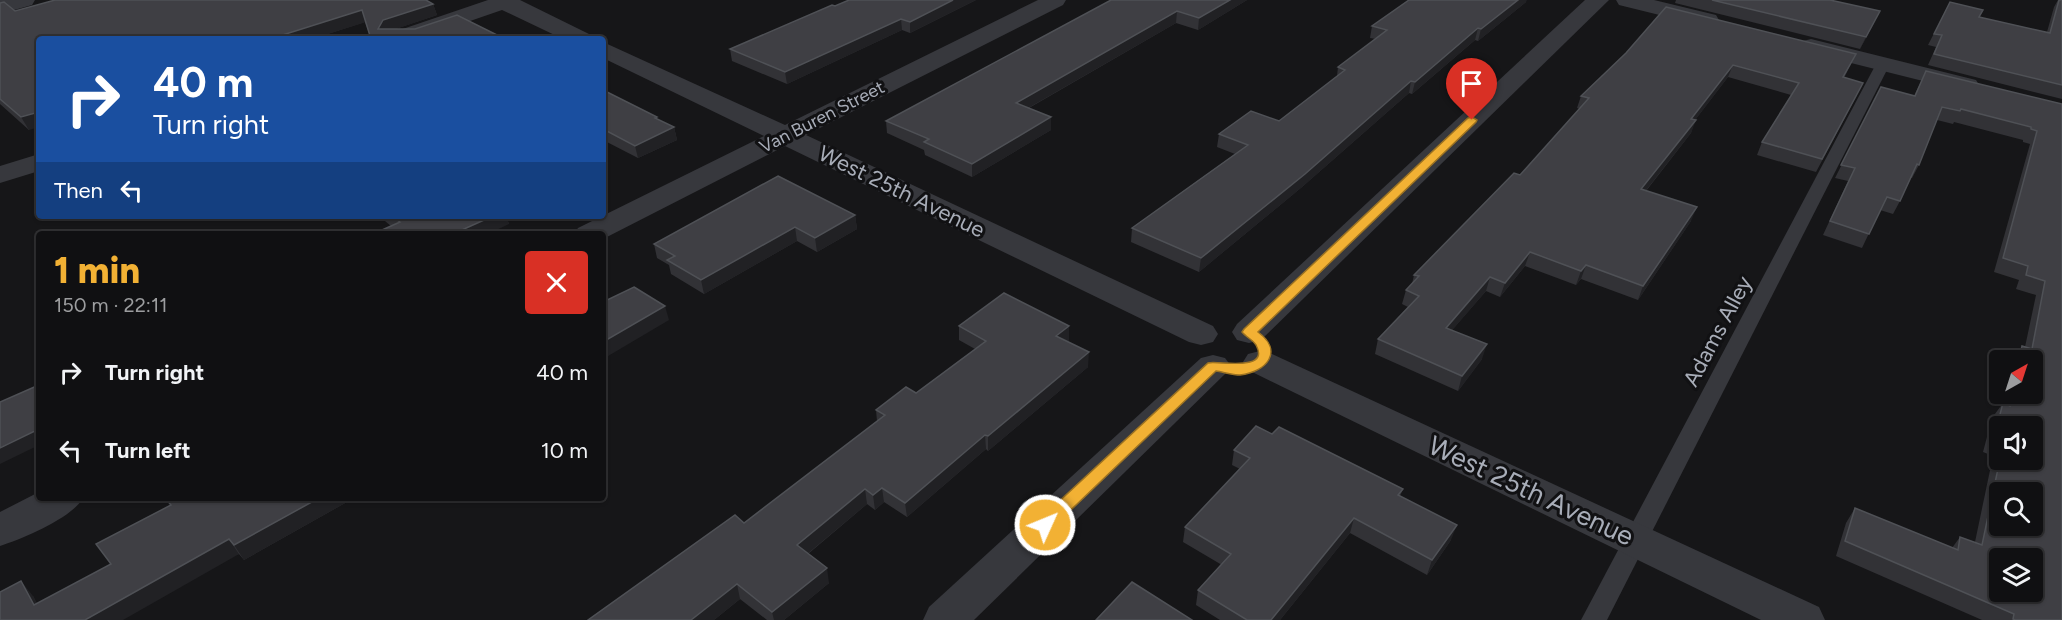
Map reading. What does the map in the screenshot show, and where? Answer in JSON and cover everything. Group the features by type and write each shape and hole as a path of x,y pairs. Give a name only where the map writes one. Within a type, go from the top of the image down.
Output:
{"street":[{"path":"0,7 24,0"},
{"name":"Van Buren Street","path":"595,231 1055,0"},
{"path":"1254,347 1598,0"},
{"path":"1626,0 1726,25"},
{"path":"405,36 506,1 575,36"},
{"path":"1794,42 1984,89"},
{"name":"West 25th Avenue","path":"606,50 785,135 1207,350 1221,327 1234,327 1254,347 1634,540 1803,620"},
{"path":"0,175 36,163"},
{"path":"945,620 1207,350"},
{"path":"0,530 57,501"}],"lane":[{"name":"Adams Alley","path":"1594,620 1883,64"}],"building":[{"path":"55,0 426,0 433,4 383,20 378,29 415,29 457,15 499,36 370,36 362,10 280,36 36,36 36,113 21,117 0,99 0,3 4,2 15,11"},
{"path":"849,0 953,0 910,22 901,19 785,72 730,49 832,5 835,6"},
{"path":"1111,0 1230,0 1199,18 1177,11 1016,103 1051,117 972,164 924,142 929,139 886,121"},
{"path":"1409,0 1518,0 1481,29 1478,28 1415,82 1411,81 1305,174 1201,258 1132,228 1248,145 1219,134 1251,111 1279,121 1345,70 1338,67 1387,30 1372,26"},
{"path":"1712,0 1830,0 1880,11 1866,37"},
{"path":"2059,0 2062,0 2062,85 1934,54 1942,35 1934,34 1950,2 1983,10 1979,17 2050,33"},
{"path":"1666,7 1856,54 1843,77 1863,83 1822,159 1762,142 1799,83 1733,65 1691,119 1696,120 1641,189 1697,207 1643,286 1586,265 1581,271 1530,252 1505,283 1490,277 1446,328 1487,344 1462,376 1378,339 1419,296 1406,290 1419,276 1414,275 1514,173 1520,175 1589,98 1581,96 1626,53"},
{"path":"1926,71 2062,104 2062,620 2015,620 2013,619 2014,614 1845,541 1855,508 1958,550 1960,537 1982,545 1989,512 1989,536 2043,536 2043,482 1995,482 1998,470 2043,470 2043,416 2000,416 2003,404 2010,406 2010,404 2043,404 2043,350 2021,350 2022,346 2032,349 2045,281 2026,275 2028,266 2003,258 2037,131 2031,127 1961,109 1960,111 1942,107 1919,165 1917,164 1900,201 1887,197 1869,234 1830,221 1855,168 1841,165 1881,87 1915,96"},
{"path":"606,92 674,127 635,146 606,131"},
{"path":"778,176 855,215 815,238 795,227 701,280 667,260 675,256 654,244"},
{"path":"396,219 486,219 460,231 380,231 400,222"},
{"path":"634,287 665,306 606,340 606,301"},
{"path":"1004,293 1069,326 1056,336 1089,352 988,436 985,435 905,503 882,488 873,495 865,489 797,545 827,568 772,612 737,584 691,620 588,620 735,515 744,523 885,415 876,410 906,387 916,393 986,341 959,326"},
{"path":"36,386 36,430 0,448 0,402"},
{"path":"1256,426 1272,434 1279,427 1403,489 1398,495 1457,525 1432,560 1354,518 1271,620 1247,620 1198,590 1231,554 1185,527 1250,458 1234,450"},
{"path":"168,501 314,501 234,545 229,539 85,620 0,620 0,592 21,581 34,605 111,564 96,544 171,505"},
{"path":"1132,582 1192,620 1096,620"}],"route":[{"path":"1045,525 1213,366 1226,370 1239,370 1258,364 1262,360 1264,349 1261,341 1249,332 1472,120"}]}
